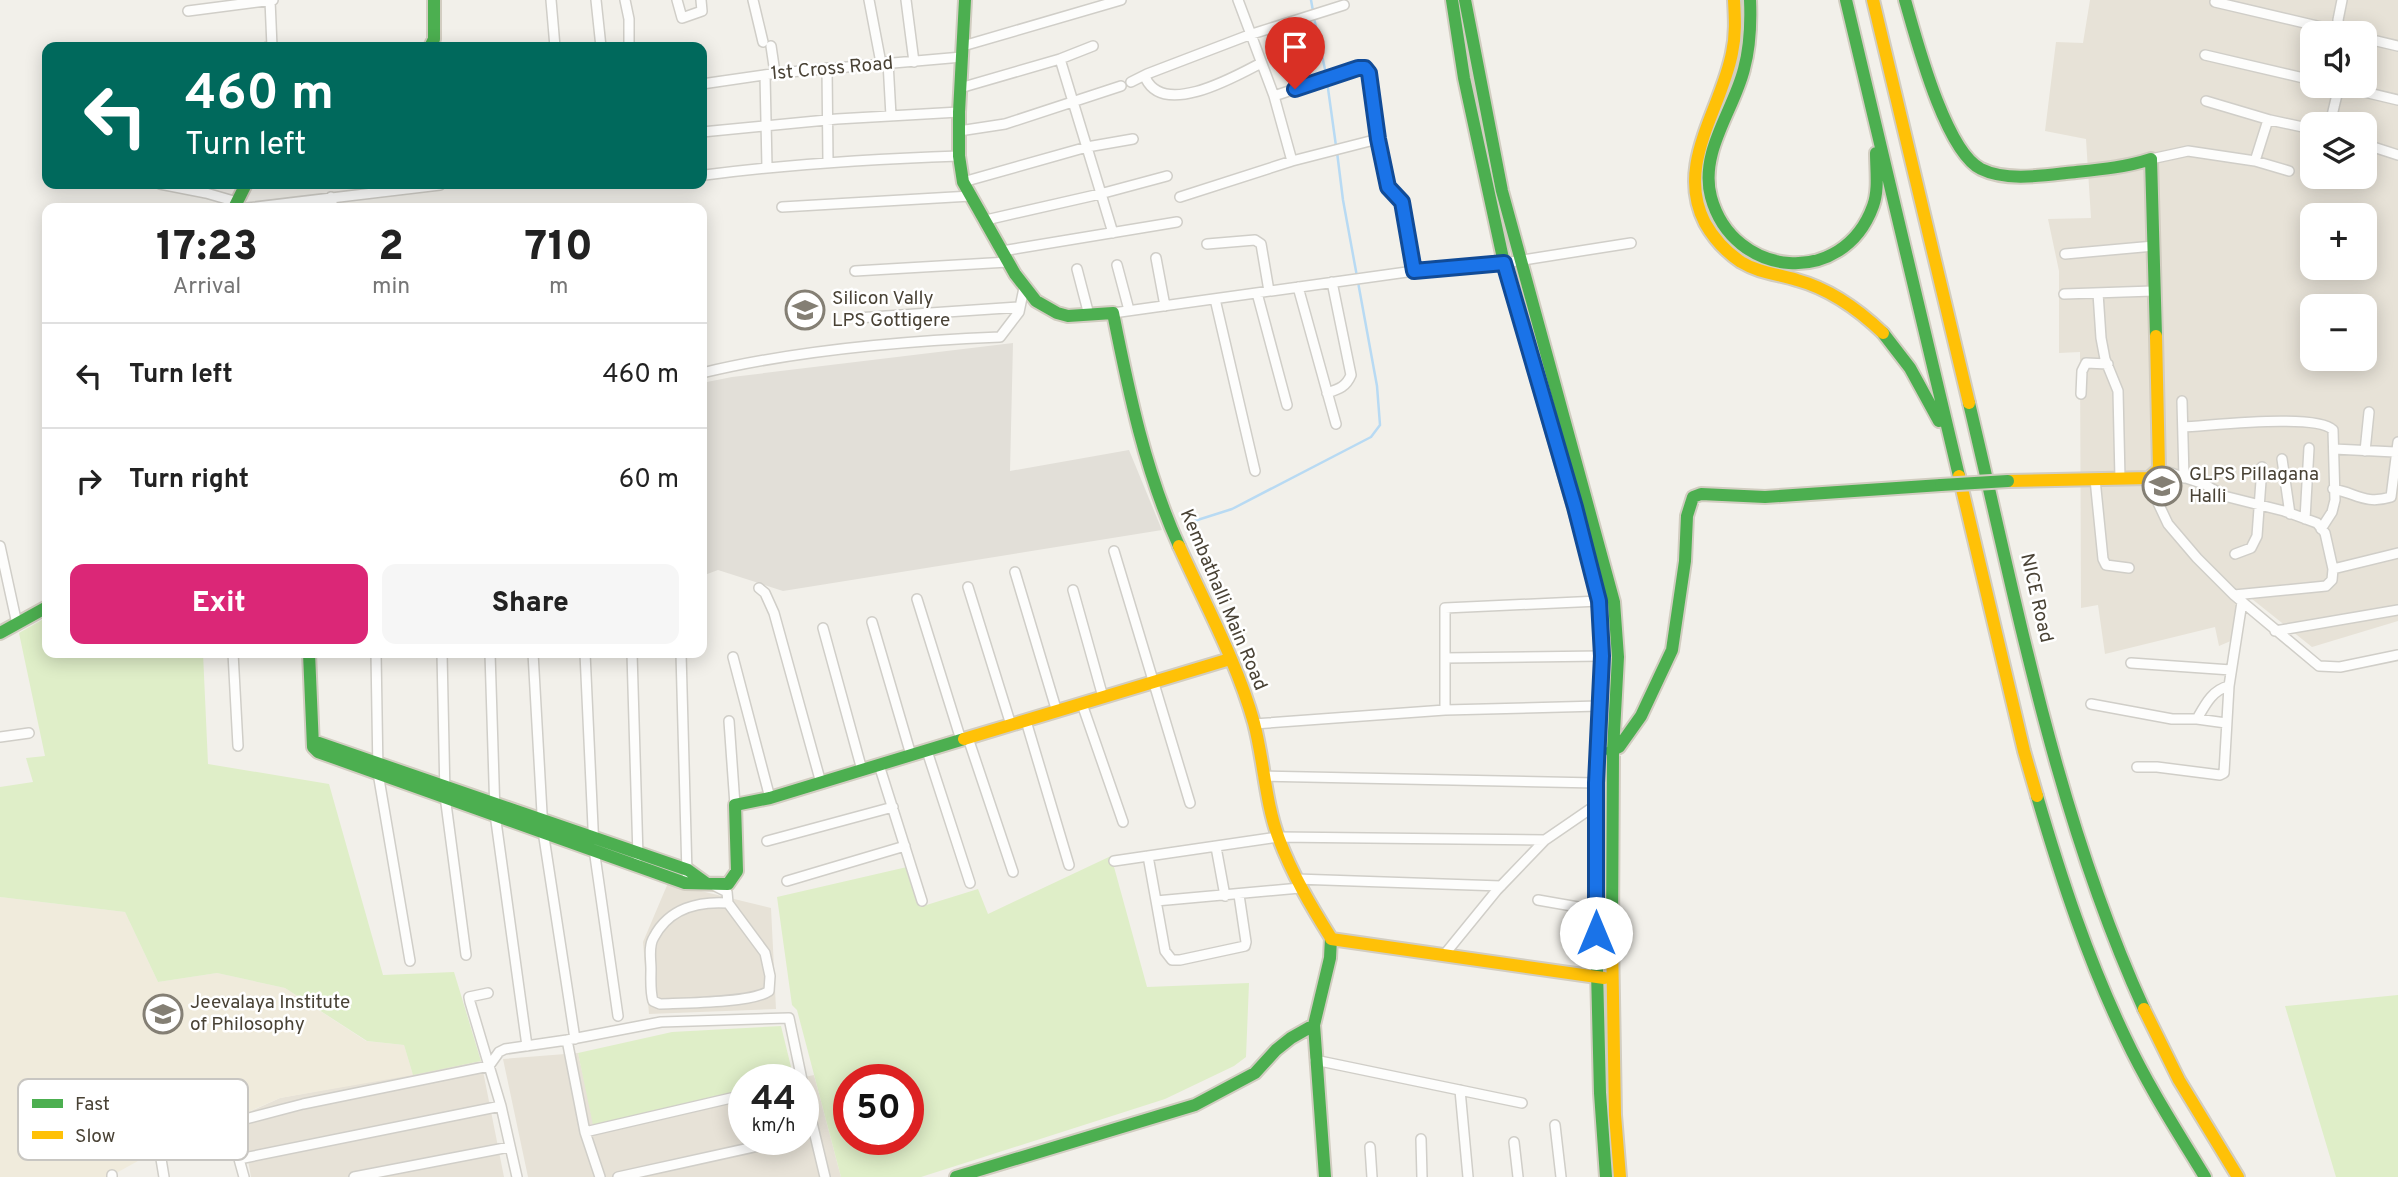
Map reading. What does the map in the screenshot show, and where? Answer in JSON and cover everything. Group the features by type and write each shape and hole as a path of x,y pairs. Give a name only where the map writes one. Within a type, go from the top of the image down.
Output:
{"main road":[{"path":"432,42 433,0"},
{"path":"965,0 959,112 959,156 963,182 1024,288 1036,301 1057,313 1077,316 1113,313"},
{"path":"1452,0 1464,78 1504,263 1575,507 1599,601 1602,656 1596,783 1595,910 1605,1177"},
{"path":"1465,0 1518,259 1569,431 1614,602 1618,657 1613,751 1612,979 1615,1115 1620,1177"},
{"path":"1734,0 1737,21 1729,68 1700,144 1696,162 1694,192 1704,221 1721,246 1742,264 1820,288 1843,301 1880,330 1895,346 1925,391 1954,455"},
{"path":"1750,0 1751,22 1744,71 1708,172 1717,212 1741,245 1763,259 1800,264 1826,258 1849,243 1867,221 1873,205 1876,127"},
{"path":"1846,0 2043,823 2093,965 2117,1021 2153,1090 2204,1177"},
{"name":"NICE Road","path":"1873,0 2053,754 2077,838 2109,929 2150,1024 2201,1117 2238,1177"},
{"path":"1597,751 1613,751 1625,739 1641,716 1672,650 1685,561 1687,516 1693,497 1701,494 1765,497 2008,481 2120,479 2154,473 2163,443 2153,291 2151,159 2139,163 2030,177 1983,171 1972,165 1951,134 1905,0"},
{"name":"Kembathalli Main Road","path":"1113,313 1133,412 1153,480 1170,526 1230,659 1254,724 1263,776 1279,837 1298,884 1331,939"},
{"path":"0,633 42,610"},
{"path":"309,658 313,747 318,752 378,768 411,788 444,792 711,884 728,884 737,871 735,805 821,783 1230,659"},
{"path":"1325,1177 1314,1025 1330,958 1331,939 1612,979"},
{"path":"956,1177 1195,1105 1255,1073 1276,1050 1314,1025"}],"street":[{"path":"188,11 272,0 272,42"},
{"path":"551,0 555,42"},
{"path":"596,0 600,42"},
{"path":"625,0 629,19 629,42"},
{"path":"677,0 682,18 702,11 701,0"},
{"path":"753,0 767,44 770,74 766,126 767,167"},
{"path":"869,0 884,62 891,116"},
{"path":"906,0 914,62"},
{"name":"1st Cross Road","path":"707,84 770,74 884,62 914,62 962,52 1121,0"},
{"path":"1238,0 1274,96 1292,161"},
{"path":"2338,21 2342,0"},
{"path":"2215,2 2300,23"},
{"path":"1131,82 1250,35 1344,5"},
{"path":"2377,41 2398,46"},
{"path":"960,88 1060,59 1093,46"},
{"path":"2205,55 2300,77"},
{"path":"1060,59 1112,233"},
{"path":"1147,74 1149,86 1169,95 1206,90 1261,63"},
{"path":"827,68 828,162"},
{"path":"1274,96 1358,68 1365,68 1369,73 1388,187 1402,202 1414,271"},
{"path":"959,131 1005,124 1121,86"},
{"path":"2333,112 2339,86 2398,100"},
{"path":"2206,101 2300,126"},
{"path":"707,132 828,120 959,112"},
{"path":"2255,161 2270,120"},
{"path":"963,182 1087,147 1133,139"},
{"path":"1180,197 1292,161 1378,139"},
{"path":"2377,148 2398,155"},
{"path":"2151,159 2188,151 2255,161 2288,172"},
{"path":"707,175 828,162 959,156"},
{"path":"986,220 1167,176"},
{"path":"185,189 214,195 232,203"},
{"path":"270,203 404,189"},
{"path":"782,207 971,196"},
{"path":"331,197 332,203"},
{"path":"855,271 1005,257 1112,233 1177,222"},
{"path":"1207,244 1255,240 1261,244 1269,291"},
{"path":"1113,313 1414,271 1504,263 1631,243"},
{"path":"2065,254 2154,246"},
{"path":"1156,258 1165,306"},
{"path":"1117,265 1129,310"},
{"path":"1077,269 1089,315"},
{"path":"1327,393 1341,389 1348,383 1351,375 1332,282"},
{"path":"1298,287 1336,424"},
{"path":"707,372 734,365 825,352 928,340 1000,337 1019,312 1024,288"},
{"path":"2064,294 2153,291"},
{"path":"1257,293 1287,405"},
{"path":"2098,293 2101,338 2118,391 2120,479"},
{"path":"1215,299 1255,471"},
{"path":"857,318 1020,307"},
{"path":"2081,394 2082,371 2086,363 2108,364"},
{"path":"2182,401 2184,478"},
{"path":"2365,451 2369,412"},
{"path":"2183,427 2304,421 2328,426 2333,430 2334,500 2332,512 2321,529"},
{"path":"2333,489 2363,499 2384,500 2391,497 2398,442"},
{"path":"2305,519 2309,448"},
{"path":"2334,449 2395,452"},
{"path":"2283,459 2290,513"},
{"path":"2235,554 2251,548 2258,536 2262,467"},
{"path":"2234,595 2326,586 2332,580 2333,569 2325,533 2317,523 2290,513 2224,496 2204,484 2184,478 2154,473 2151,488 2168,524 2197,558 2234,595 2319,666 2340,667 2398,655"},
{"path":"2095,479 2103,559 2110,567 2129,568"},
{"path":"0,546 17,624"},
{"path":"1114,551 1190,803"},
{"path":"2333,569 2398,553"},
{"path":"1015,572 1057,712"},
{"path":"968,587 1011,725"},
{"path":"758,588 770,601 774,613 821,783"},
{"path":"1073,590 1103,698"},
{"path":"917,599 1013,872"},
{"path":"1445,710 1445,608 1599,601"},
{"path":"2137,767 2220,775 2224,773 2228,686 2242,602"},
{"path":"2275,631 2398,610"},
{"path":"872,622 911,755"},
{"path":"823,628 862,770"},
{"path":"1445,658 1602,656"},
{"path":"733,657 771,797"},
{"path":"233,658 238,746"},
{"path":"376,658 378,768 410,961"},
{"path":"442,658 444,792 466,955"},
{"path":"490,658 494,809 527,1046"},
{"path":"533,658 543,825 585,1132 600,1177"},
{"path":"585,658 594,843 618,1016"},
{"path":"632,658 639,859"},
{"path":"681,658 686,876"},
{"path":"2131,663 2231,670"},
{"path":"2197,719 2214,693 2228,686"},
{"path":"1082,704 1124,822"},
{"path":"2091,704 2172,719 2226,723"},
{"path":"1254,724 1445,710 1599,706"},
{"path":"729,721 735,805"},
{"path":"1026,721 1069,865"},
{"path":"0,737 29,733"},
{"path":"927,751 970,883"},
{"path":"879,765 922,901"},
{"path":"1263,776 1596,783"},
{"path":"1444,955 1501,886 1545,840 1596,805"},
{"path":"767,841 892,807"},
{"path":"1114,861 1279,837 1545,840"},
{"path":"787,881 905,846"},
{"path":"1216,847 1225,896"},
{"path":"1148,856 1165,951 1172,960 1245,946 1239,895"},
{"path":"711,884 727,892 729,903 765,953 770,976 769,992 724,1000 660,1004 653,1001 650,948 653,937 669,919 688,907 707,902 729,903"},
{"path":"1156,901 1239,895 1298,884 1501,886"},
{"path":"1538,900 1595,910"},
{"path":"488,993 469,997 501,1106 517,1177"},
{"path":"660,1004 661,1022"},
{"path":"248,1118 303,1104 489,1066 499,1052 661,1022 789,1018 799,1064"},
{"path":"1315,1060 1522,1103"},
{"path":"1460,1090 1468,1177"},
{"path":"585,1132 728,1099"},
{"path":"248,1157 501,1106"},
{"path":"1555,1125 1561,1177"},
{"path":"1421,1139 1422,1177"},
{"path":"1514,1142 1518,1177"},
{"path":"354,1177 510,1147"},
{"path":"1370,1147 1372,1177"},
{"path":"618,1177 728,1153"},
{"path":"819,1154 825,1177"},
{"path":"239,1160 244,1177"}],"shaded area":[{"path":"2090,0 2398,0 2398,621 2312,647 2247,595 2240,637 2219,646 2215,627 2105,654 2098,605 2081,608 2080,352 2059,353 2059,271 2048,219 2091,218 2086,139 2045,131 2056,42 2083,43"},
{"path":"1013,343 1010,471 1129,450 1162,530 783,591 718,570 707,574 707,382"},
{"path":"668,883 771,908 776,1009 649,1014 643,942"},
{"name":"Jeevalaya Institute of Philosophy","path":"0,897 125,912 158,982 217,973 285,988 366,1041 404,1045 413,1075 280,1098 248,1112 248,1079 18,1079 18,1160 140,1160 109,1177 0,1177"},
{"path":"578,1053 594,1124 728,1094 728,1155 819,1155 819,1094 833,1155 841,1177 528,1177 503,1059"},
{"path":"481,1061 504,1177 251,1177 248,1160 248,1112 280,1098"}],"green space":[{"path":"42,620 42,658 203,658 208,764 329,784 383,975 454,972 481,1061 413,1075 404,1045 367,1041 285,988 217,973 158,982 125,912 0,897 0,787 33,782 26,758 45,756 19,633"},
{"path":"1111,856 1147,987 1249,983 1246,1057 1234,1066 1165,1099 921,1177 841,1177 835,1155 924,1155 924,1064 833,1064 833,1147 819,1094 819,1064 811,1064 797,1010 792,1005 777,897 907,867 920,907 978,889 988,914"},
{"path":"2398,995 2398,1177 2336,1177 2285,1006"},
{"path":"781,1026 790,1064 728,1064 728,1094 593,1125 578,1053 672,1032"}],"waterway":[{"path":"1311,0 1313,11"},
{"path":"1314,18 1326,74 1336,146"},
{"path":"1188,523 1232,509 1371,437 1380,425 1377,386 1343,200 1337,152"}],"traffic: fast":[{"path":"432,42 434,0"},
{"path":"965,0 959,112 959,156 963,182 1015,274 1036,301 1068,316 1113,313 1147,460 1179,546"},
{"path":"1452,0 1464,78 1504,263 1587,553"},
{"path":"1465,0 1502,191 1614,602 1618,657 1613,751 1612,939"},
{"path":"1750,0 1750,35 1744,69 1719,132 1710,164 1711,197 1723,224 1741,244 1764,257 1789,263 1814,261 1838,251 1858,233 1873,206 1877,187 1876,153"},
{"path":"1846,0 1959,476"},
{"path":"1905,0 1924,65 1944,118 1968,158 1981,169 2001,175 2034,176 2130,165 2151,159 2156,336"},
{"path":"236,203 244,189"},
{"path":"1883,333 1910,368 1939,421"},
{"path":"1969,403 2023,634 2063,786 2086,862 2144,1009"},
{"path":"1941,485 2008,481"},
{"path":"1611,751 1619,747 1641,716 1672,650 1685,561 1687,516 1693,497 1701,494 1765,497 1941,485"},
{"path":"0,633 42,610"},
{"path":"309,658 313,747 318,752 685,883 728,884 737,871 735,805 770,798 964,739"},
{"path":"313,741 688,870 706,883"},
{"path":"2037,796 2076,918 2112,1008 2143,1073 2205,1177"},
{"path":"1596,930 1600,1093 1606,1177"},
{"path":"1325,1177 1314,1025 1330,958 1331,938"},
{"path":"956,1177 1195,1105 1255,1073 1276,1050 1314,1025"}],"traffic: slow":[{"path":"1734,0 1735,33 1732,53 1697,159 1697,201 1705,223 1721,245 1741,262 1821,289 1854,308 1883,333"},
{"path":"1873,0 1969,403"},
{"path":"2008,481 2149,478 2159,469 2156,336"},
{"path":"1959,476 2037,796"},
{"path":"1179,546 1230,655 1247,700 1279,839 1302,890 1331,938"},
{"path":"1587,553 1599,601 1602,656 1596,783 1596,930"},
{"path":"964,739 1230,659"},
{"path":"1331,939 1604,978"},
{"path":"1612,939 1615,1115 1620,1177"},
{"path":"2144,1009 2179,1080 2238,1177"}],"place":[{"name":"Silicon Vally LPS Gottigere","path":"805,310"},
{"name":"GLPS Pillagana Halli","path":"2162,486"},
{"name":"Jeevalaya Institute of Philosophy","path":"163,1014"}],"route":[{"path":"1295,89 1358,68 1365,68 1369,73 1383,169 1390,191 1402,202 1414,271 1504,263 1575,507 1599,601 1602,656 1596,783 1596,933"}]}
